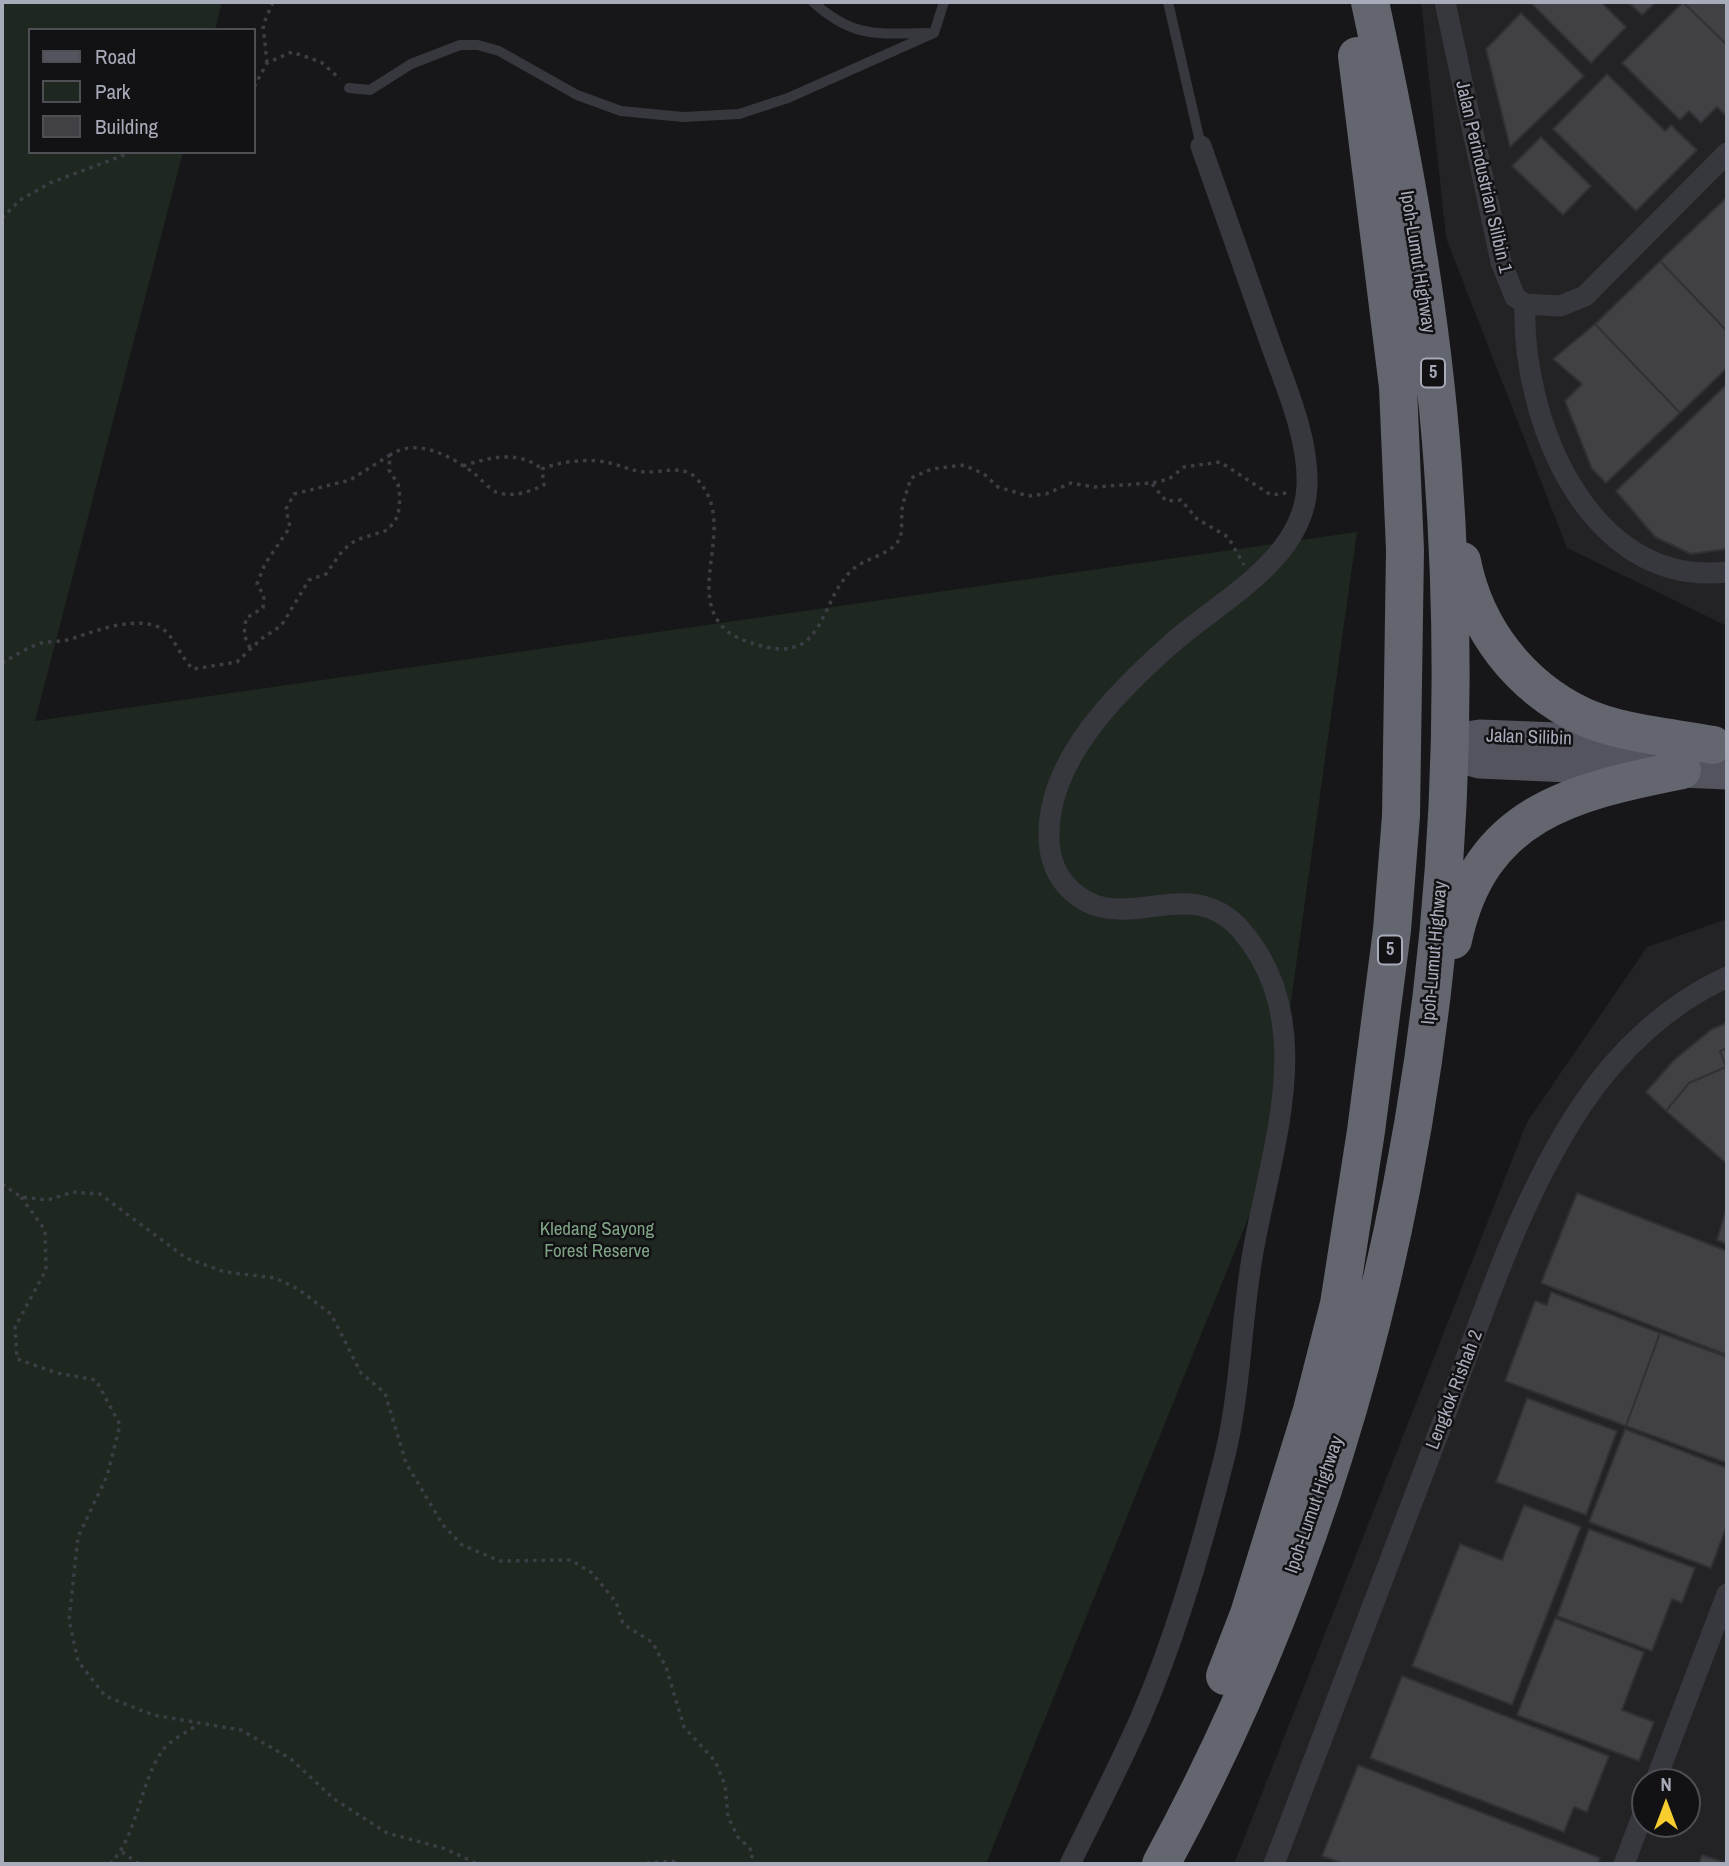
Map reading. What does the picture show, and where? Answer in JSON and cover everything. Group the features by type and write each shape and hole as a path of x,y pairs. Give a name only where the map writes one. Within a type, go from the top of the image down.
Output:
{"highway":[{"name":"Ipoh-Lumut Highway","path":"1143,1864 1188,1770 1249,1614 1309,1423 1339,1304 1366,1131 1399,863 1405,701 1405,550 1398,387 1351,2"},
{"name":"Ipoh-Lumut Highway","path":"1161,1864 1228,1735 1274,1624 1315,1508 1373,1314 1408,1155 1423,1070 1441,900 1449,748 1449,603 1443,466 1414,233 1370,2"},
{"path":"1339,1304 1363,1219 1389,1094 1410,932 1424,775 1430,764 1449,748 1429,727 1422,702 1420,551 1416,495 1398,387"},
{"path":"1443,466 1469,593 1494,641 1515,667 1536,687 1583,716 1723,754"},
{"path":"1423,1070 1462,902 1473,880 1502,841 1552,806 1578,794 1606,785 1682,771"}],"main road":[{"name":"Jalan Silibin","path":"1480,736 1723,754 1682,771 1479,762 1458,756 1449,748 1467,738 1480,736"}],"street":[{"name":"Jalan Perindustrian Silibin 1","path":"1445,2 1501,262 1515,297 1525,304"},
{"path":"1070,1864 1097,1811 1159,1670 1226,1450 1244,1311 1276,1142 1285,1062 1284,1026 1273,984 1266,966 1236,924 1219,911 1196,903 1172,902 1125,910 1103,910 1085,903 1056,873 1048,839 1052,801 1069,762 1104,711 1170,645 1275,557 1299,521 1307,490 1305,456 1292,406 1201,146"},
{"path":"1727,153 1585,296 1560,306 1525,304 1526,363 1555,454 1578,500 1602,525 1659,565 1685,572 1727,572"},
{"name":"Lengkok Rishah 2","path":"1274,1864 1486,1307 1547,1167 1583,1104 1629,1047 1688,998 1727,977"},
{"path":"1661,1768 1727,1594"},
{"path":"1624,1864 1634,1838"}],"lane":[{"path":"813,2 839,24 863,32 934,33"},
{"path":"349,88 370,90 411,64 460,45 478,45 499,51 577,95 621,111 683,117 739,114 788,98 934,33 944,2"},
{"path":"1168,2 1201,146"}],"path":[{"path":"256,83 267,63 263,25 273,2"},
{"path":"267,63 292,52 321,62 349,88"},
{"path":"2,218 20,200 50,183 127,154"},
{"path":"250,648 244,635 246,618 263,608 264,596 257,584 265,564 290,527 286,509 294,494 350,480 402,447 420,446 463,466 496,491 523,494 544,485 542,469 529,459 506,457 463,466"},
{"path":"2,663 40,644 72,639 93,630 121,624 164,629 172,637 180,657 193,669 226,666 237,662 250,648 281,626 309,580 326,574 343,550 356,540 388,530 398,516 400,498 398,484 389,470 390,455"},
{"path":"542,469 556,463 609,463 625,469 648,472 679,470 694,475 712,498 716,518 710,606 726,631 751,643 783,650 811,639 850,571 868,559 889,551 900,538 902,507 911,478 932,469 964,465 984,474 998,488 1028,496 1046,494 1071,483 1094,487 1152,484 1169,479 1184,467 1220,463 1270,495 1307,490"},
{"path":"1152,484 1166,501 1181,500 1197,519 1228,537 1252,579"},
{"path":"2,1184 21,1197 45,1230 46,1270 15,1327 17,1359 57,1373 96,1380 120,1425 107,1476 78,1537 69,1620 78,1661 105,1696 153,1716 241,1730 291,1759 334,1799 387,1833 443,1847 478,1864"},
{"path":"21,1197 48,1200 73,1192 100,1195 186,1258 225,1272 275,1278 298,1289 331,1314 361,1373 385,1392 406,1463 443,1525 462,1545 500,1561 571,1560 592,1573 616,1602 623,1624 652,1642 666,1667 684,1727 715,1760 725,1785 728,1817 738,1837 753,1852 750,1864"},
{"path":"110,1864 122,1852 138,1804 163,1749 197,1725"},
{"path":"122,1852 139,1864"},
{"path":"638,1864 672,1861 679,1864"}],"shaded area":[{"path":"1421,2 1727,2 1727,626 1567,548 1446,238"},
{"path":"1727,919 1727,1864 1234,1864 1527,1122 1647,947"}],"green space":[{"name":"Kledang Sayong Forest Reserve","path":"2,2 222,2 216,28 28,28 28,154 182,154 35,721 1357,532 1267,1172 986,1864 2,1864"}],"building":[{"path":"1530,2 1601,2 1626,27 1591,63"},
{"path":"1628,2 1656,2 1642,15"},
{"path":"1683,2 1727,2 1727,45"},
{"path":"1683,2 1727,45 1727,117 1717,107 1701,123 1689,111 1680,120 1622,63"},
{"path":"1521,13 1584,76 1510,147 1486,49"},
{"path":"1607,74 1665,131 1671,125 1697,150 1636,211 1553,129"},
{"path":"1541,137 1591,186 1563,215 1512,166"},
{"path":"1727,197 1727,331 1660,261"},
{"path":"1660,261 1727,331 1727,368 1680,413 1595,324"},
{"path":"1595,324 1680,413 1606,483 1592,469 1565,401 1582,384 1553,359"},
{"path":"1727,384 1727,549 1691,554 1655,537 1616,491"},
{"path":"1727,1023 1727,1048 1720,1051 1726,1067 1689,1083 1666,1111 1646,1092 1674,1060 1712,1029"},
{"path":"1727,1048 1727,1164 1666,1111 1689,1083 1726,1067 1720,1051"},
{"path":"1577,1193 1727,1251 1727,1355 1541,1283"},
{"path":"1727,1206 1727,1244 1717,1240"},
{"path":"1551,1292 1660,1333 1626,1426 1505,1381 1535,1301 1547,1305"},
{"path":"1660,1333 1727,1357 1727,1463 1626,1426"},
{"path":"1527,1398 1617,1431 1586,1515 1496,1482"},
{"path":"1625,1429 1727,1468 1727,1525 1711,1568 1589,1522"},
{"path":"1524,1505 1581,1527 1512,1705 1412,1666 1460,1544 1502,1560"},
{"path":"1589,1529 1695,1568 1682,1603 1672,1599 1652,1651 1557,1616"},
{"path":"1555,1618 1644,1652 1622,1710 1654,1722 1639,1761 1517,1715"},
{"path":"1402,1676 1609,1756 1587,1812 1574,1807 1564,1832 1370,1758"},
{"path":"1358,1765 1600,1858 1597,1864 1344,1864 1322,1856"},
{"path":"1702,1855 1727,1863 1727,1864 1699,1864"}]}
